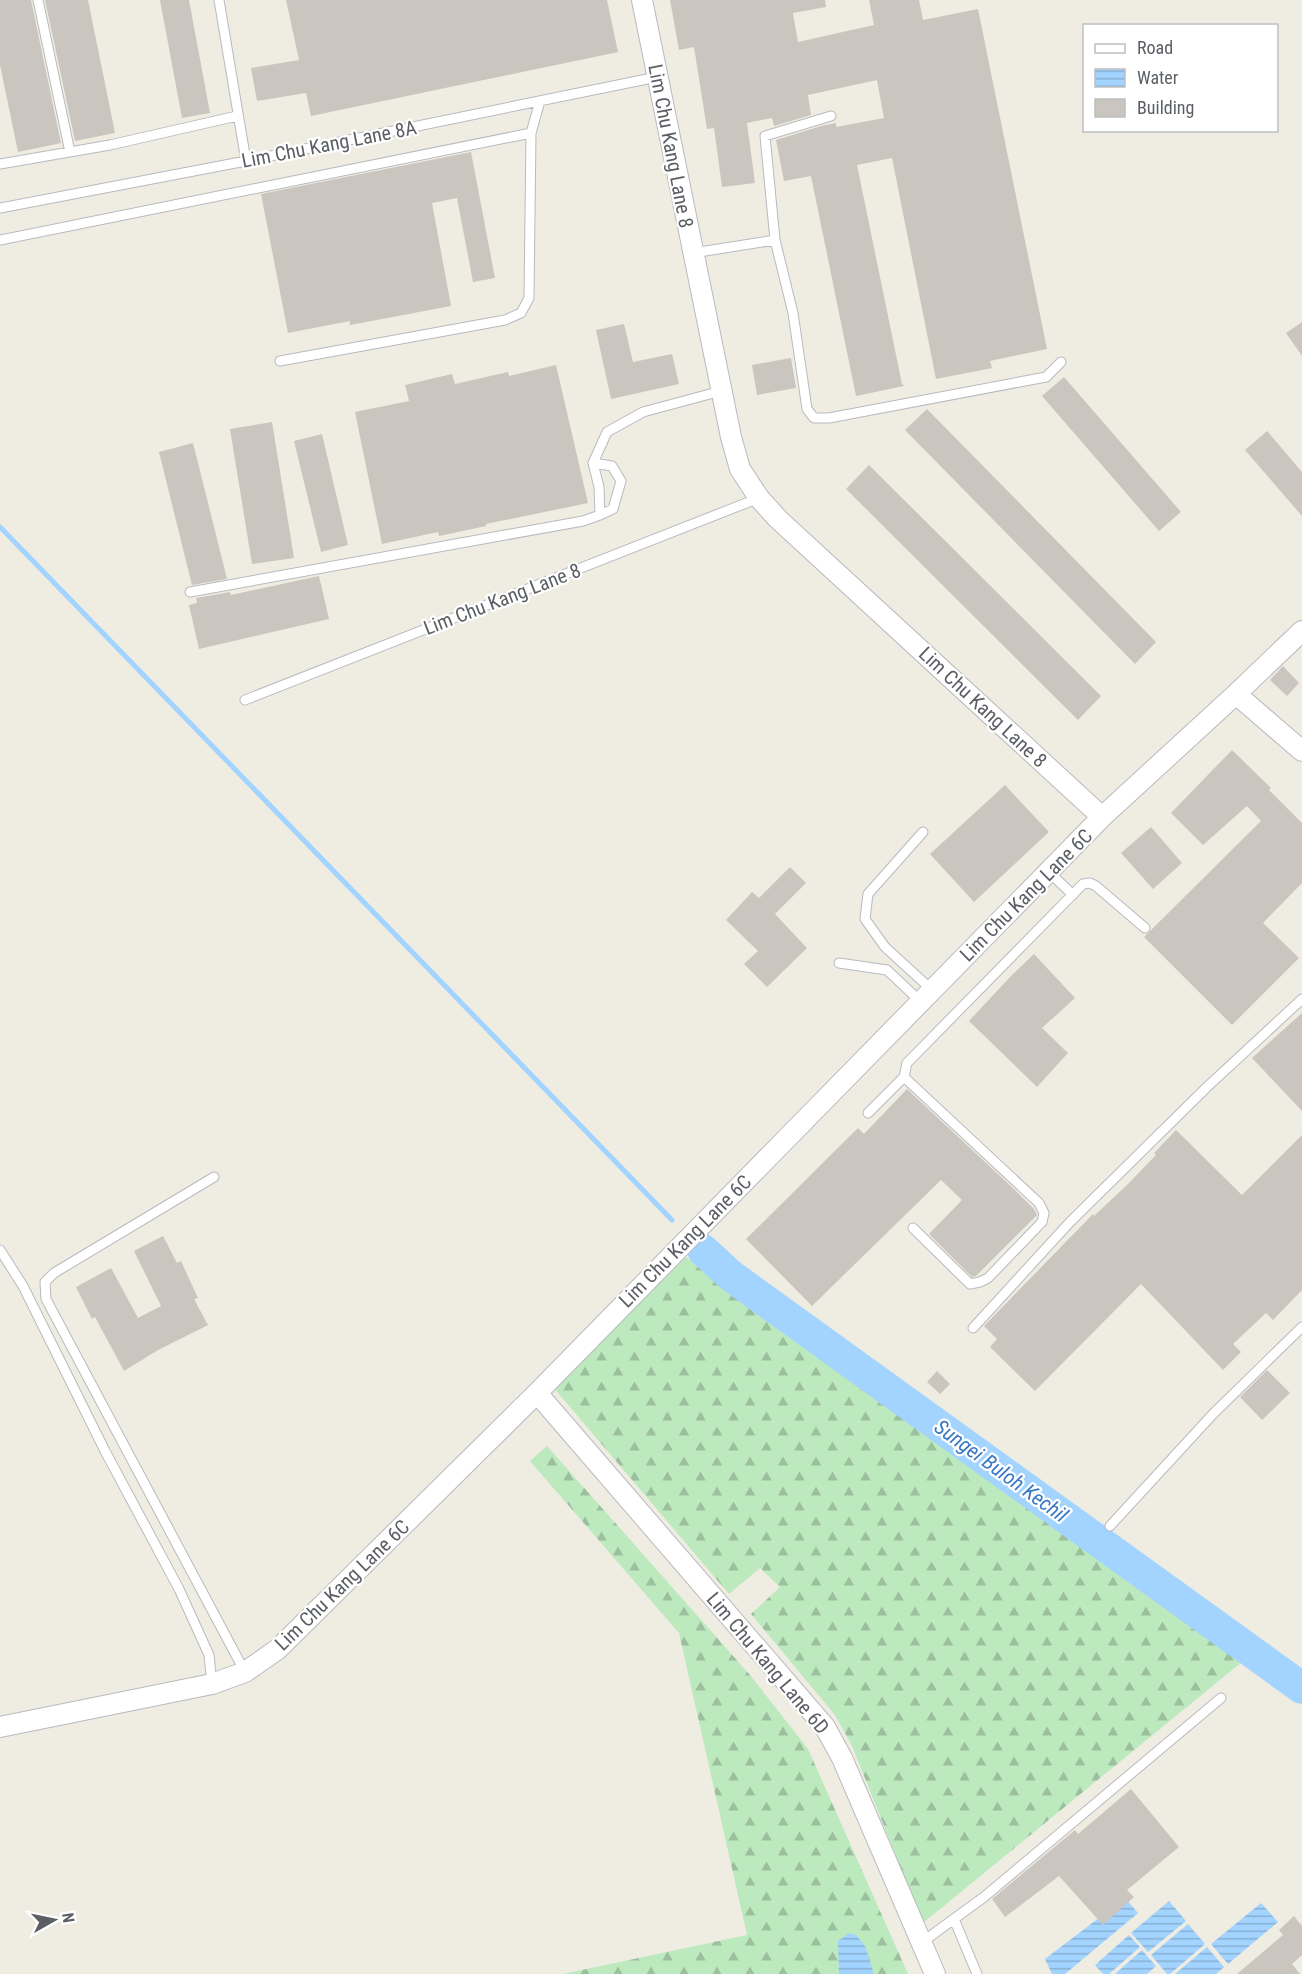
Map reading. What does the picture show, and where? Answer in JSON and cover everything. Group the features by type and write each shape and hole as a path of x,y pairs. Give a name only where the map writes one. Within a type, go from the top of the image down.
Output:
{"street":[{"name":"Lim Chu Kang Lane 8","path":"642,0 721,390 740,469 759,498 778,519 1102,817"},
{"name":"Lim Chu Kang Lane 6C","path":"0,1727 212,1684 245,1672 278,1649 537,1393 1102,817 1302,631"},
{"path":"1236,694 1302,751"},
{"name":"Lim Chu Kang Lane 6D","path":"537,1393 825,1727 842,1758 935,1974"}],"lane":[{"path":"38,0 70,152"},
{"path":"219,0 246,161"},
{"name":"Lim Chu Kang Lane 8A","path":"0,208 246,161 657,77"},
{"path":"280,361 505,320 521,313 529,298 531,133 540,101"},
{"path":"0,165 110,146 237,116"},
{"path":"831,116 765,136 775,240 793,313 807,409 814,418 829,418 1046,377 1061,362"},
{"path":"0,240 531,133"},
{"path":"693,253 775,240"},
{"path":"600,515 599,487 593,463 607,432 643,412 721,390"},
{"path":"190,592 583,521 613,509 621,481 612,466 593,463"},
{"name":"Lim Chu Kang Lane 8","path":"245,700 759,498"},
{"path":"923,832 867,894 865,919 926,996"},
{"path":"1049,872 1073,895"},
{"path":"868,1113 904,1077 907,1063 1083,884 1090,883 1145,928"},
{"path":"839,963 887,970 926,996"},
{"path":"974,1328 1070,1222 1207,1087 1302,999"},
{"path":"904,1077 1039,1203 1044,1213 1042,1222 988,1278 970,1284 913,1228"},
{"path":"214,1177 54,1273 45,1282 46,1299 245,1672"},
{"path":"0,1250 23,1286 105,1451 179,1589 209,1655 212,1684"},
{"path":"1110,1526 1214,1414 1302,1327"},
{"path":"921,1943 984,1897 1221,1698"},
{"path":"954,1919 977,1974"}],"green space":[{"path":"686,1257 1243,1661 923,1923 852,1746 835,1715 751,1614 780,1587 760,1568 729,1594 553,1387"},
{"path":"547,1446 750,1675 808,1749 908,1974 563,1974 747,1935 679,1633 530,1461"}],"water":[{"path":"1125,1898 1138,1913 1065,1974 1052,1974 1045,1959"},
{"path":"1169,1901 1186,1921 1148,1952 1131,1933"},
{"path":"1261,1903 1278,1922 1228,1964 1211,1944"},
{"path":"1188,1924 1205,1944 1170,1974 1167,1974 1151,1955"},
{"path":"849,1933 856,1935 865,1946 874,1974 839,1974 838,1941"},
{"path":"1129,1935 1140,1947 1109,1974 1103,1974 1095,1965"},
{"path":"1207,1947 1224,1967 1216,1974 1175,1974"},
{"path":"1142,1950 1156,1966 1147,1974 1115,1974"}],"building":[{"path":"0,0 31,0 61,143 18,152 0,65"},
{"path":"45,0 88,0 115,133 75,141"},
{"path":"160,0 189,0 210,113 182,118"},
{"path":"286,0 607,0 618,52 311,116 306,93 257,101 251,68 299,60"},
{"path":"670,0 825,0 826,7 793,13 798,42 874,25 869,0 919,0 923,20 978,9 1047,349 990,361 992,368 936,379 892,158 857,165 904,386 856,396 811,176 784,181 776,140 821,126 836,123 836,127 884,118 877,80 808,95 811,115 774,126 772,118 747,123 755,183 722,187 714,128 707,129 694,47 679,50"},
{"path":"471,152 495,278 473,282 457,198 432,203 451,306 350,325 350,321 288,333 261,194"},
{"path":"1302,322 1302,356 1286,333"},
{"path":"624,324 633,362 672,354 679,384 611,399 596,330"},
{"path":"791,358 796,388 757,395 752,365"},
{"path":"556,365 588,503 439,536 438,532 382,544 355,412 409,401 405,385 452,374 455,384 508,372 509,376"},
{"path":"1064,377 1181,512 1159,531 1042,396"},
{"path":"927,409 1156,642 1135,664 905,430"},
{"path":"272,422 294,558 252,564 230,429"},
{"path":"1267,431 1302,472 1302,516 1245,450"},
{"path":"322,434 348,545 321,552 294,441"},
{"path":"193,443 227,579 192,585 159,452"},
{"path":"869,465 1101,696 1078,720 846,489"},
{"path":"319,576 329,619 199,649 189,605 197,603 196,598 230,592 231,595"},
{"path":"1283,666 1299,683 1287,696 1270,680"},
{"path":"1232,750 1271,788 1269,790 1302,823 1302,883 1263,923 1299,958 1232,1025 1144,937 1261,821 1247,806 1203,845 1171,813"},
{"path":"1005,785 1049,832 974,902 930,854"},
{"path":"1151,827 1182,863 1153,889 1121,853"},
{"path":"790,867 806,883 775,914 807,948 767,987 744,964 758,951 726,920 752,892 759,898"},
{"path":"1034,954 1075,998 1042,1028 1068,1053 1037,1087 969,1021"},
{"path":"1302,1013 1302,1111 1252,1058"},
{"path":"907,1089 1015,1190 1037,1215 976,1276 972,1277 929,1234 962,1200 941,1180 812,1306 746,1239 858,1128 864,1134"},
{"path":"1176,1130 1242,1195 1302,1135 1302,1290 1273,1320 1266,1313 1233,1344 1241,1352 1223,1370 1141,1284 1035,1391 990,1347 997,1339 984,1326 1093,1214 1094,1216 1128,1184"},
{"path":"163,1236 177,1263 181,1261 198,1298 194,1299 208,1325 158,1350 124,1371 95,1317 92,1319 76,1287 111,1268 138,1318 161,1306 134,1251"},
{"path":"1267,1370 1290,1393 1262,1420 1240,1397"},
{"path":"937,1371 950,1384 940,1394 927,1382"},
{"path":"1131,1789 1179,1847 1127,1890 1134,1897 1103,1925 1059,1876 1005,1917 992,1899 1075,1830 1078,1834"},
{"path":"1294,1916 1302,1926 1302,1955 1292,1964 1300,1974 1237,1974 1283,1935 1279,1930"}],"waterway":[{"path":"0,527 672,1220"},
{"name":"Sungei Buloh Kechil","path":"703,1250 730,1275 1302,1688"}]}
